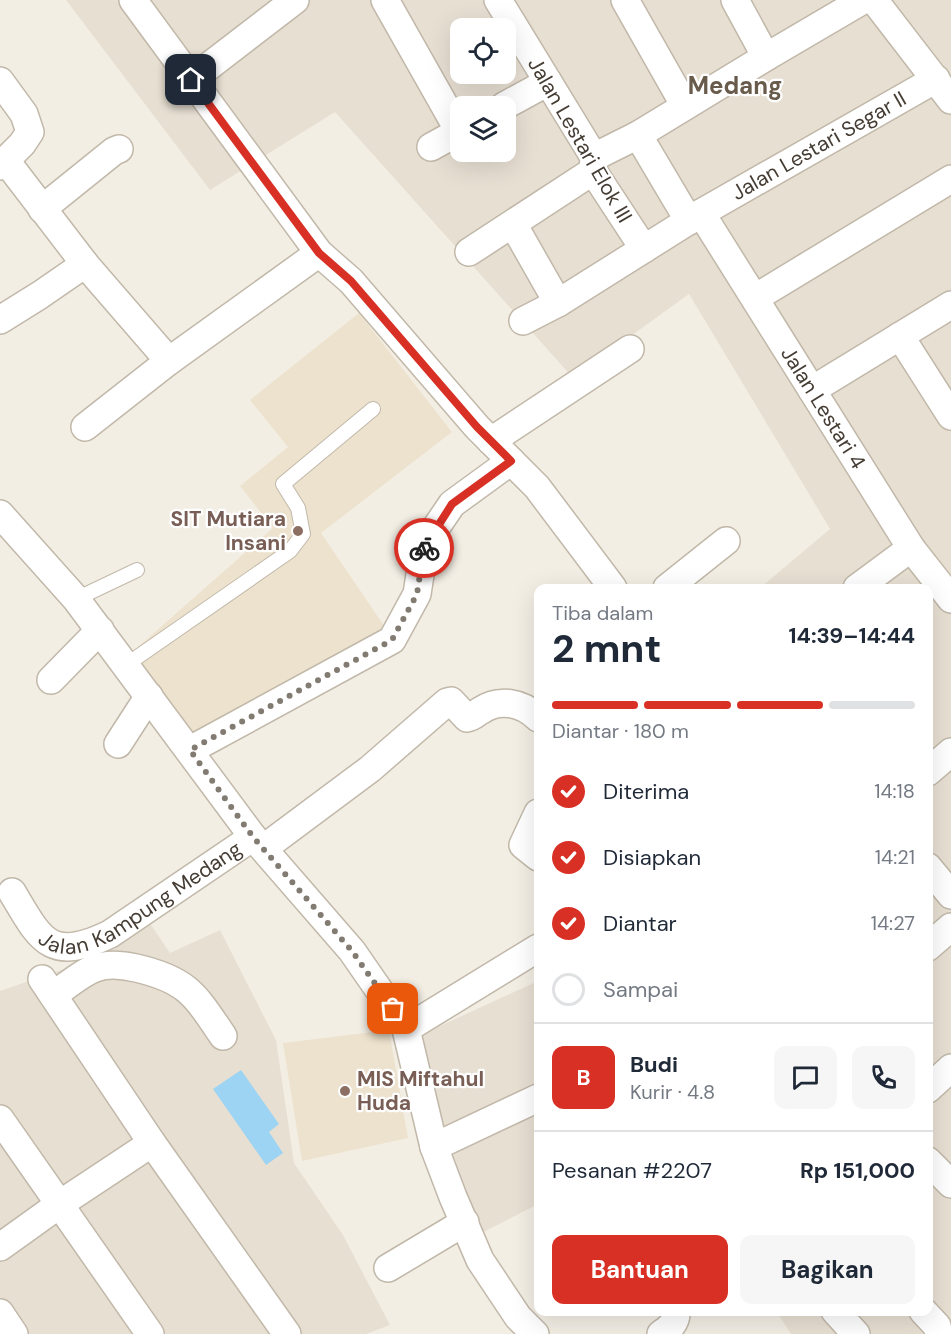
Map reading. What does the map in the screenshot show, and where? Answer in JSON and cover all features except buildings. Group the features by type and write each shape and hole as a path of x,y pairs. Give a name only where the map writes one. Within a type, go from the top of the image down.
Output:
{"street":[{"path":"133,0 319,253 351,281 491,441 537,487 610,584"},
{"path":"191,80 295,0"},
{"path":"386,0 450,113"},
{"name":"Jalan Lestari Elok III","path":"498,0 549,82 593,164 644,249"},
{"path":"625,0 685,106"},
{"path":"735,0 766,57"},
{"path":"469,252 513,224 593,164 638,135 863,0"},
{"path":"874,0 943,89"},
{"path":"0,81 24,114 30,132 3,163 13,169 85,264 169,362"},
{"path":"516,100 549,82"},
{"name":"Jalan Lestari Segar II","path":"523,321 558,303 695,217 943,89"},
{"name":"Jalan Lestari 4","path":"638,135 755,298 911,548 948,589"},
{"path":"431,147 450,137"},
{"path":"42,209 119,149"},
{"path":"755,298 951,179"},
{"path":"513,224 558,303"},
{"path":"86,427 169,362 319,253"},
{"path":"0,320 85,264"},
{"path":"812,390 951,305"},
{"path":"900,336 951,416"},
{"path":"491,441 630,349"},
{"path":"190,750 392,640 417,594 424,549 437,526 452,504 511,461"},
{"path":"4,524 76,599 259,843 352,951 406,1029 434,1147 453,1197 480,1260 518,1317 535,1334"},
{"path":"672,584 726,541"},
{"path":"862,584 911,548"},
{"path":"51,680 100,630"},
{"path":"118,744 149,696"},
{"name":"Jalan Kampung Medang","path":"12,892 29,920 47,942 57,946 73,947 95,941 259,843 370,769 447,702 451,701 467,718 502,702 519,705 534,713"},
{"path":"534,822 523,845 534,854"},
{"path":"933,873 951,895"},
{"path":"933,943 951,927"},
{"path":"406,1029 534,950"},
{"path":"222,1036 199,1001 180,983 161,974 109,965 95,968 47,987 152,1143 287,1334"},
{"path":"933,1084 951,1068"},
{"path":"434,1147 534,1100"},
{"path":"0,1119 150,1334"},
{"path":"0,1247 152,1143"},
{"path":"933,1166 951,1184"},
{"path":"388,1268 465,1222"},
{"path":"0,1313 14,1334"},
{"path":"661,1334 675,1322 676,1316"},
{"path":"840,1316 856,1334"},
{"path":"928,1316 937,1326 939,1334"}],"lane":[{"path":"126,665 291,551 303,534 298,508 283,484 373,409"},
{"path":"76,599 137,570"}],"shaded area":[{"path":"66,0 951,0 951,1334 791,1334 779,1316 933,1316 933,584 765,584 830,529 689,294 573,378 335,112 210,190"},
{"name":"SIT Mutiara Insani","path":"359,313 452,432 321,533 391,636 202,754 130,654 273,528 240,486 288,447 250,400"},
{"path":"149,922 170,953 220,930 276,1040 294,1163 343,1235 390,1325 366,1334 0,1334 0,991 67,968"},
{"path":"534,983 534,1206 470,1239 414,1038"},
{"name":"MIS Miftahul Huda","path":"389,1030 408,1138 302,1161 283,1043"}],"water":[{"path":"241,1070 279,1124 269,1132 283,1153 266,1165 213,1089"}],"way so far":[{"path":"393,1009 352,951 253,837 190,750 392,640 417,594 424,548"}],"place":[{"name":"SIT Mutiara Insani","path":"298,531"},
{"name":"MIS Miftahul Huda","path":"345,1091"}],"district":[{"name":"Medang","path":"735,85"}],"route":[{"path":"191,80 319,253 351,281 477,427 511,461 452,504 424,548"}]}
